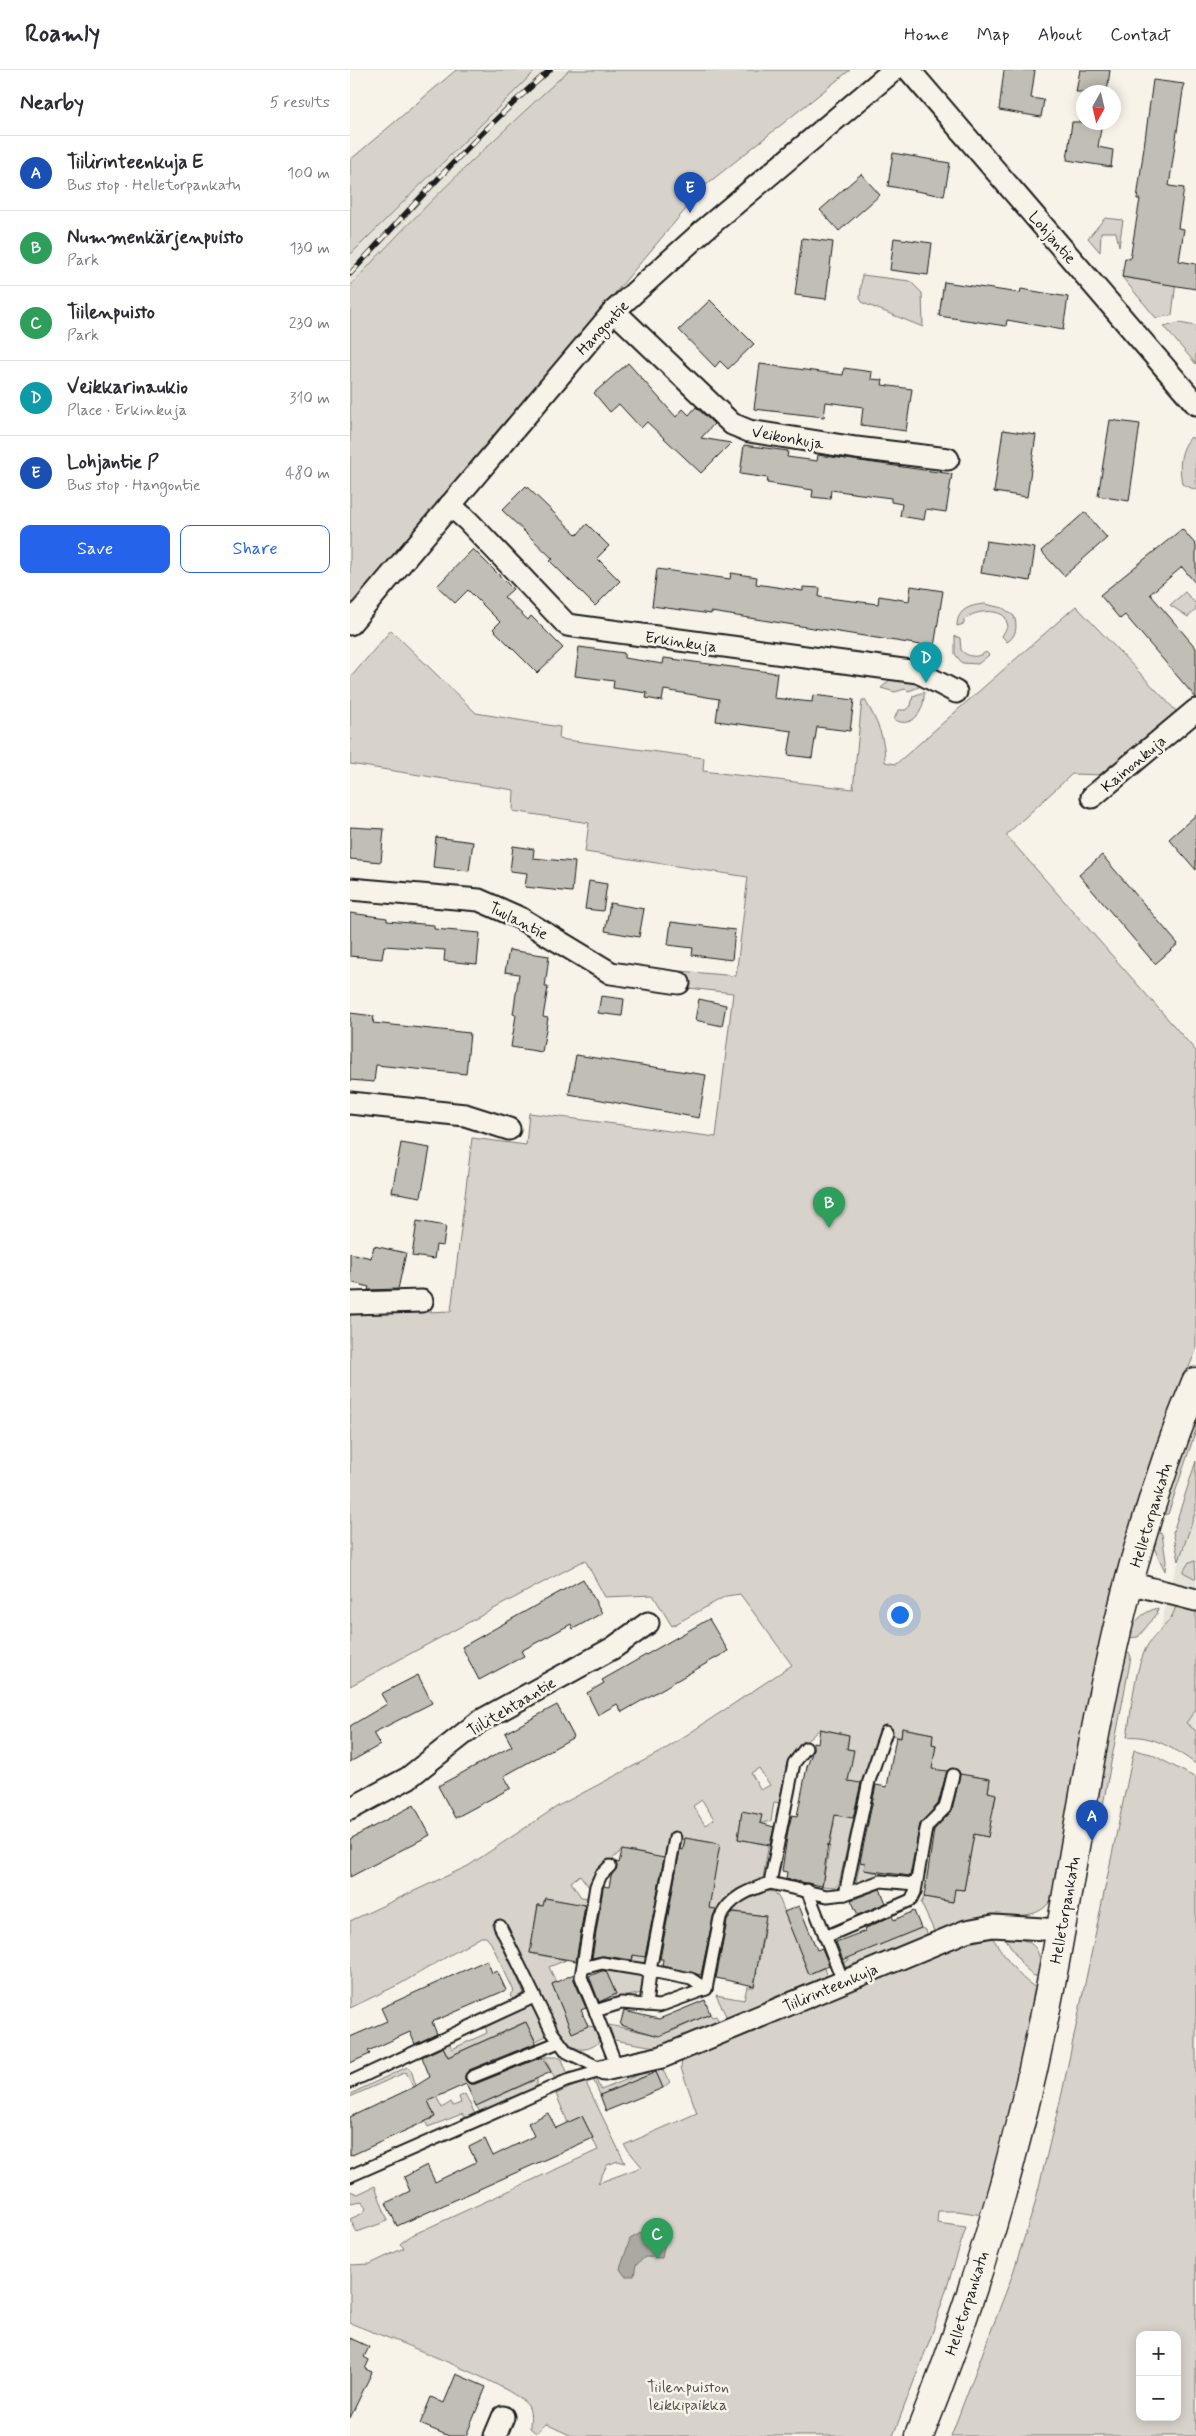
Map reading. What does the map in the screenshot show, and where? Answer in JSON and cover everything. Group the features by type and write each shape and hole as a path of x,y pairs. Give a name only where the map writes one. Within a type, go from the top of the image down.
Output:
{"street":[{"name":"Hangontie","path":"350,624 614,310 704,230 894,70"},
{"name":"Lohjantie","path":"909,70 1196,404"},
{"name":"Veikonkuja","path":"614,310 732,424 749,431 856,448 948,459"},
{"name":"Erkinkuja","path":"450,505 468,521 567,625 918,672 956,692"},
{"name":"Kainonkuja","path":"1092,797 1196,710"},
{"name":"Tuulantie","path":"350,889 479,900 520,918 611,973 680,983"},
{"path":"350,1103 465,1115 509,1129"},
{"path":"350,1303 422,1301"},
{"name":"Helletorpankatu","path":"919,2436 959,2329 999,2200 1022,2115 1051,1984 1107,1674 1147,1519 1178,1424 1196,1382"},
{"path":"1129,1583 1196,1600"},
{"name":"Tiilitehtaantie","path":"350,1809 408,1778 480,1721 613,1648 648,1623"},
{"name":"Tiilirinteenkuja","path":"610,2069 662,2057 966,1931 993,1926 1060,1930"}],"lane":[{"path":"845,1894 869,1781 886,1732"},
{"path":"770,1883 794,1763 806,1748"},
{"path":"825,1937 911,1900 916,1884 927,1826 945,1808 953,1775"},
{"path":"646,2005 675,1838"},
{"path":"610,1866 601,1874 596,1886 581,1978 595,2011 610,2069"},
{"path":"706,1989 720,1918 724,1909 733,1900 749,1890 770,1883 827,1896 845,1894 881,1881 916,1884"},
{"path":"807,1890 843,1981"},
{"path":"500,1926 534,1997 559,2042 567,2052 610,2069"},
{"path":"583,1968 602,1962 691,1979 706,1989"},
{"path":"595,2011 621,2003 659,2006 706,1989"},
{"path":"350,2082 534,1997"},
{"path":"472,2077 559,2042"},
{"path":"350,2176 566,2081 610,2069"}],"shaded area":[{"path":"536,70 569,70 486,147 388,244 350,286 350,255"},
{"path":"1196,1511 1196,1749 1164,1725 1157,1646 1168,1593"},
{"path":"646,2230 666,2236 662,2258 645,2257 636,2265 634,2276 625,2276 620,2269 630,2239"}],"green space":[{"path":"456,70 536,70 350,255 350,160"},
{"path":"569,70 850,70 707,184 350,607 350,286 457,176"},
{"path":"1105,218 1123,220 1119,246 1116,232 1101,232 1100,252 1088,238"},
{"path":"1178,265 1172,315 1156,318 1122,277 1166,284"},
{"path":"862,275 910,281 922,293 923,327 863,303 860,298"},
{"path":"1179,323 1196,326 1196,364 1164,327"},
{"path":"1191,437 1196,443 1196,490 1182,484 1181,477 1182,453"},
{"path":"1185,592 1196,604 1196,610 1188,617 1170,605"},
{"path":"985,604 1003,608 1014,616 1015,631 1007,642 1002,636 1008,626 1005,617 996,612 973,614 964,620 964,624 957,626 962,612 975,605"},
{"path":"1076,606 1178,713 1106,775 1072,774 1006,835 1196,1051 1196,1350 1175,1402 1083,1719 1055,1894 1041,1910 1033,1913 1015,1916 996,1915 980,1917 935,1933 921,1903 924,1897 952,1902 955,1889 964,1890 974,1834 988,1837 991,1820 985,1806 994,1808 996,1795 988,1792 990,1779 949,1773 941,1801 922,1824 912,1879 877,1876 859,1884 856,1882 860,1862 865,1863 864,1870 898,1877 928,1779 936,1745 932,1744 933,1734 902,1728 901,1738 886,1732 863,1777 839,1884 835,1887 822,1886 834,1823 828,1814 841,1816 853,1750 847,1749 849,1735 820,1729 792,1754 787,1763 779,1803 774,1802 771,1821 760,1824 761,1815 742,1812 738,1839 763,1844 770,1837 763,1878 729,1897 718,1912 705,1975 690,1973 713,1843 685,1838 683,1850 678,1849 645,1964 632,1964 650,1855 622,1850 594,1876 591,1890 580,1875 571,1882 581,1897 590,1898 588,1906 585,1906 583,1922 572,1903 545,1898 543,1906 538,1905 530,1953 566,1960 549,1967 556,1982 552,1984 572,2032 588,2026 595,2027 599,2042 593,2046 587,2049 574,2047 556,2026 546,2010 504,1924 495,1927 524,1993 513,1999 510,1996 514,1991 491,1943 486,1937 481,1937 400,1984 350,2008 350,1921 468,1866 558,1806 664,1750 792,1665 740,1594 726,1596 672,1626 653,1595 605,1597 585,1560 350,1686 350,1315 451,1311 472,1138 526,1145 529,1113 716,1137 733,993 679,987 680,971 736,976 748,877 585,852 589,823 513,811 514,790 350,764 350,678 391,630 476,713 560,727 559,739 704,758 703,771 853,789 862,700 865,700 880,730 884,745 885,762 896,764","holes":["759,1768 770,1785 761,1790 751,1773","702,1800 714,1819 705,1825 693,1806"]},
{"path":"955,636 960,638 961,650 967,655 976,656 986,652 989,655 978,664 962,663 955,654"},
{"path":"891,679 914,679 921,686 909,691 905,689 895,692 881,688"},
{"path":"924,692 923,705 913,720 901,722 894,720 898,710 905,710 911,706 913,696"},
{"path":"1196,1416 1196,1430 1168,1514 1161,1515"},
{"path":"1196,1461 1196,1510 1179,1561 1173,1532"},
{"path":"1156,1532 1162,1534 1166,1561 1165,1571 1154,1548"},
{"path":"1195,1561 1196,1579 1183,1572 1189,1562"},
{"path":"1176,1606 1196,1612 1196,1709 1186,1723 1196,1731 1196,1764 1163,1744 1146,1738 1127,1737 1135,1682 1141,1660 1148,1644 1170,1619"},
{"path":"1158,1608 1157,1614 1138,1637 1128,1638 1139,1618 1147,1612"},
{"path":"1124,1651 1130,1654 1131,1657 1099,1826 1091,1824"},
{"path":"1134,1750 1151,1754 1196,1778 1196,2436 951,2436 1012,2276 1034,2207 1062,2093"},
{"path":"762,1891 775,1892 780,1900 809,1974 824,1968 827,1978 730,2019 727,2018 716,1995 744,2000 747,1987 754,1987 757,1972 750,1971 751,1960 759,1962 764,1931 757,1930 759,1915 730,1911 739,1902"},
{"path":"921,1928 926,1930 928,1936 852,1969 844,1966 843,1963 849,1960 848,1957"},
{"path":"1004,1936 1021,1939 1033,1946 1039,1957 1039,1976 1034,1976 1023,1966"},
{"name":"Tiilenpuiston leikkipaikka","path":"992,1937 1017,1972 1036,1988 1005,2131 982,2215 958,2211 938,2211 937,2223 966,2227 932,2334 893,2436 572,2436 546,2424 536,2433 530,2428 528,2406 517,2397 474,2373 350,2323 350,2265 370,2264 404,2248 400,2244 408,2237 598,2150 582,2116 568,2123 556,2094 585,2081 625,2163 618,2161 607,2165 598,2183 642,2167 624,2145 697,2113 681,2068 682,2058 963,1942"},
{"path":"610,1968 644,1977 642,1993 600,2002 616,1994 605,1969"},
{"path":"528,2005 532,2006 546,2036 536,2041 525,2022 448,2057 441,2042 448,2040 452,2049 487,2033 484,2022"},
{"path":"710,2014 712,2017 716,2016 720,2023 661,2048 614,2040 609,2025 657,2035 663,2018 670,2032"},
{"path":"544,2057 558,2057 562,2059 567,2072 555,2079"},
{"path":"660,2066 670,2082 663,2088 656,2072 600,2095 593,2079 595,2078 601,2090"},
{"path":"407,2067 411,2070 416,2086 414,2087 406,2072 350,2097 350,2094"},
{"path":"537,2079 537,2088 481,2113 476,2106"},
{"path":"465,2094 476,2116 467,2120 462,2114 428,2127 425,2121 435,2117 427,2099 436,2096 442,2108 451,2102 453,2106 461,2103 459,2097"},
{"path":"375,2186 388,2221 357,2232 350,2219 361,2214 366,2209 362,2201 350,2203 350,2191 358,2194"}],"building":[{"path":"1004,70 1035,70 1031,98 1044,100 1041,117 999,110"},
{"path":"1080,70 1110,70 1108,85 1077,85"},
{"path":"1153,80 1184,84 1169,186 1184,188 1178,228 1184,229 1179,261 1196,264 1196,289 1122,277 1125,258 1130,259 1140,199 1137,199"},
{"path":"1072,122 1076,122 1076,130 1101,130 1098,147 1113,150 1111,167 1067,160"},
{"path":"893,153 950,163 944,196 888,186"},
{"path":"861,174 880,195 839,231 820,210"},
{"path":"802,238 833,242 826,299 795,295"},
{"path":"894,238 932,243 928,275 890,270"},
{"path":"944,282 1020,293 1021,289 1068,297 1063,330 1007,320 1006,326 939,316"},
{"path":"710,300 754,344 728,369 720,361 715,367 679,330"},
{"path":"628,363 676,417 683,409 689,415 696,407 714,424 701,438 731,443 701,473 647,422 641,428 619,404 610,412 594,393"},
{"path":"760,364 843,375 844,368 872,372 871,379 883,380 882,385 912,389 906,431 861,425 863,407 826,402 824,417 754,409"},
{"path":"1110,420 1140,424 1129,501 1098,496"},
{"path":"1003,430 1036,435 1027,497 994,492"},
{"path":"744,445 788,451 787,457 817,461 818,455 952,474 946,512 926,509 924,520 900,516 902,504 891,502 891,498 831,490 830,499 812,497 813,490 767,483 768,478 740,474"},
{"path":"526,486 577,535 587,524 609,546 597,558 620,581 595,606 550,561 553,559 502,510"},
{"path":"1085,512 1107,538 1064,576 1041,551"},
{"path":"1182,529 1196,545 1196,584 1182,567 1150,594 1196,648 1196,698 1125,615 1120,619 1100,595"},
{"path":"986,541 1035,548 1030,581 981,573"},
{"path":"473,549 513,589 504,597 528,620 531,616 563,648 537,673 493,629 500,622 468,590 455,603 437,586"},
{"path":"657,569 730,579 731,573 757,577 756,584 803,591 803,587 820,588 819,597 878,604 879,596 909,601 911,586 943,591 934,647 711,612 711,614 652,606"},
{"path":"579,647 624,653 624,658 663,664 664,658 777,673 774,698 812,702 813,695 854,700 850,731 817,727 812,758 788,755 792,731 716,721 719,699 664,690 662,701 646,698 647,693 613,688 614,681 575,676"},
{"path":"1196,815 1196,870 1169,839"},
{"path":"350,827 384,829 381,862 350,859"},
{"path":"436,837 473,842 469,871 433,867"},
{"path":"513,846 534,849 533,858 575,862 572,892 525,887 527,873 510,871"},
{"path":"1102,855 1178,944 1155,964 1079,875"},
{"path":"589,881 607,884 603,911 585,909"},
{"path":"610,903 644,909 639,937 605,931"},
{"path":"350,913 387,918 387,921 434,925 434,929 480,933 477,964 444,961 445,950 384,946 382,959 350,956"},
{"path":"671,922 735,930 732,960 692,955 693,948 668,945"},
{"path":"509,950 549,956 545,987 548,987 543,1017 548,1018 542,1052 511,1047 516,1015 513,1014 519,974 505,972"},
{"path":"601,996 624,999 622,1016 598,1013"},
{"path":"699,999 726,1005 722,1026 695,1020"},
{"path":"350,1013 374,1016 373,1023 470,1033 466,1074 376,1065 374,1082 350,1080"},
{"path":"576,1055 706,1075 699,1118 569,1094"},
{"path":"401,1143 430,1148 421,1197 392,1192"},
{"path":"417,1221 446,1226 443,1246 436,1245 434,1259 412,1256"},
{"path":"374,1246 406,1253 398,1289 368,1290 369,1287 350,1282 350,1253 371,1258"},
{"path":"583,1579 602,1613 573,1629 571,1624 521,1651 524,1656 479,1680 462,1647"},
{"path":"709,1619 728,1651 622,1712 617,1704 598,1715 587,1693 604,1683 602,1680"},
{"path":"418,1675 432,1703 373,1733 380,1745 350,1762 350,1726 387,1704 381,1694"},
{"path":"557,1705 574,1737 504,1776 511,1788 455,1818 438,1786 512,1746 505,1733"},
{"path":"902,1728 933,1734 932,1744 936,1745 932,1769 947,1771 938,1804 920,1824 910,1876 864,1870 865,1863 860,1862 876,1785 887,1787 896,1737 901,1738"},
{"path":"820,1729 849,1735 847,1749 854,1750 848,1781 861,1783 853,1818 835,1815 829,1847 828,1844 822,1886 786,1879 787,1872 782,1871 792,1815 797,1816 807,1767 813,1750 813,1742 818,1743"},
{"path":"960,1774 990,1779 988,1792 996,1794 988,1837 974,1834 964,1890 955,1889 953,1902 924,1897 934,1830 952,1810"},
{"path":"414,1805 430,1835 350,1877 350,1839"},
{"path":"742,1811 762,1815 760,1823 774,1827 770,1845 738,1839"},
{"path":"685,1838 720,1844 709,1908 716,1909 701,1975 662,1966 663,1959 660,1959 680,1849 683,1850"},
{"path":"622,1850 664,1858 645,1957 633,1955 632,1960 603,1956 592,1958 603,1888 604,1886 609,1887 611,1876 617,1868 616,1862 619,1863"},
{"path":"880,1889 886,1903 858,1915 851,1900"},
{"path":"545,1898 585,1905 576,1961 530,1953 538,1905 543,1906"},
{"path":"799,1906 817,1950 822,1948 829,1965 809,1974 784,1912"},
{"path":"914,1911 921,1928 843,1960 836,1942 865,1931 864,1929 892,1916 894,1920"},
{"path":"733,1912 766,1916 754,1986 716,1978 727,1921"},
{"path":"487,1960 492,1973 497,1971 506,1990 432,2022 437,2034 415,2044 410,2032 368,2051 370,2054 350,2063 350,2037 387,2021 381,2008"},
{"path":"606,1971 616,1994 599,2002 589,1976"},
{"path":"574,1974 574,1980 586,2008 581,2010 588,2026 572,2033 552,1984"},
{"path":"705,2000 710,2014 659,2036 620,2025 624,2011 659,2019"},
{"path":"526,2022 536,2043 469,2070 465,2075 465,2080 470,2084 475,2084 542,2057 551,2072 476,2106 466,2084 428,2101 435,2117 350,2156 350,2117 414,2087 430,2077 422,2057 443,2047 448,2057"},
{"path":"656,2072 663,2088 606,2111 600,2095"},
{"path":"548,2113 556,2128 582,2116 593,2138 397,2226 386,2203 410,2191 404,2177 427,2165 435,2182 476,2162 469,2147 485,2139 493,2156 534,2136 528,2123"},
{"path":"350,2338 369,2347 364,2357 369,2360 365,2369 372,2372 350,2418"},
{"path":"456,2374 486,2387 466,2436 449,2436 420,2424 431,2397 444,2403"}],"railway":[{"path":"350,274 422,195 497,118 550,70"}],"place":[{"name":"Lohjantie P","path":"690,213"},
{"name":"Veikkarinaukio","path":"926,683"},
{"name":"Nummenkärjenpuisto","path":"829,1228"},
{"name":"Tiilirinteenkuja E","path":"1092,1841"},
{"name":"Tiilenpuisto","path":"657,2259"}]}
